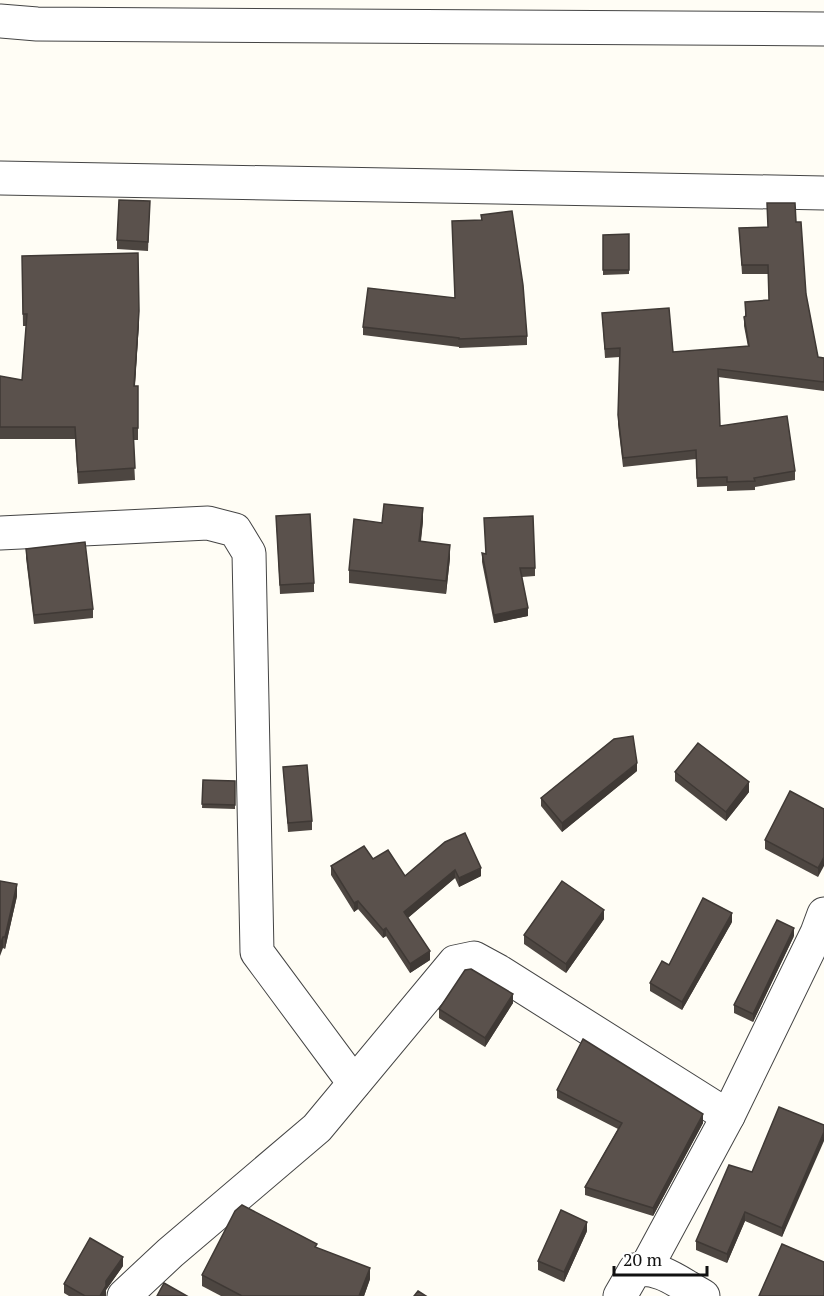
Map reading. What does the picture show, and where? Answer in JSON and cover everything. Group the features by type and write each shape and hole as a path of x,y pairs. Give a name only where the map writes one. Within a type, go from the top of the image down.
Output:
{"street":[{"path":"0,21 48,24 824,29"},
{"path":"0,178 824,193"},
{"path":"0,533 208,523 235,530 249,553 256,951 354,1083"},
{"path":"646,1268 728,1116 822,928"},
{"path":"124,1296 170,1253 317,1128 455,962 474,958 498,971 728,1116"},
{"path":"620,1296 635,1270 646,1268 657,1270 703,1296"}],"building":[{"path":"119,200 150,201 148,242 117,240"},
{"path":"767,203 795,203 796,222 801,222 806,294 818,357 824,358 824,382 718,369 720,426 787,416 795,471 754,478 755,481 727,482 727,477 697,478 696,450 623,458 618,415 620,348 605,349 602,313 669,308 673,352 749,346 744,317 746,316 745,302 769,300 768,265 742,265 739,228 768,227"},
{"path":"512,211 523,285 527,336 459,339 363,327 368,288 455,298 452,221 482,220 481,215"},
{"path":"629,234 629,270 603,270 603,235"},
{"path":"138,253 139,311 134,386 138,386 138,428 133,428 135,468 78,472 75,427 0,427 0,376 22,380 27,314 23,314 22,256"},
{"path":"384,504 423,508 419,541 450,545 446,581 349,570 354,519 382,523"},
{"path":"310,514 314,583 280,585 276,516"},
{"path":"533,516 535,568 520,568 528,608 494,615 482,553 486,554 484,518"},
{"path":"85,542 93,609 34,615 26,549"},
{"path":"633,736 637,763 562,823 541,798 614,739"},
{"path":"698,743 749,782 726,812 675,772"},
{"path":"307,765 312,821 288,823 283,767"},
{"path":"203,780 235,781 235,805 202,804"},
{"path":"790,791 824,809 824,857 818,868 765,840"},
{"path":"465,833 481,868 459,878 455,870 404,912 430,951 410,964 386,928 383,930 358,901 354,903 331,866 364,846 373,859 388,850 405,876 445,842"},
{"path":"0,881 17,884 5,937 0,945"},
{"path":"562,881 604,910 566,964 524,935"},
{"path":"703,898 732,913 682,1002 650,983 662,961 669,965"},
{"path":"777,920 794,928 753,1014 734,1005"},
{"path":"471,969 513,994 485,1038 439,1009 465,970"},
{"path":"583,1039 703,1114 653,1208 585,1187 622,1123 557,1090"},
{"path":"779,1107 824,1125 824,1132 782,1228 745,1212 727,1254 696,1241 729,1165 752,1172"},
{"path":"242,1205 317,1244 315,1247 370,1268 359,1296 242,1296 202,1275 235,1211"},
{"path":"561,1210 587,1222 564,1272 538,1261"},
{"path":"90,1238 123,1257 106,1281 106,1286 100,1296 85,1296 64,1284"},
{"path":"782,1244 824,1262 824,1296 759,1296"},
{"path":"164,1283 187,1296 157,1296"},
{"path":"418,1291 426,1296 414,1296"}]}
